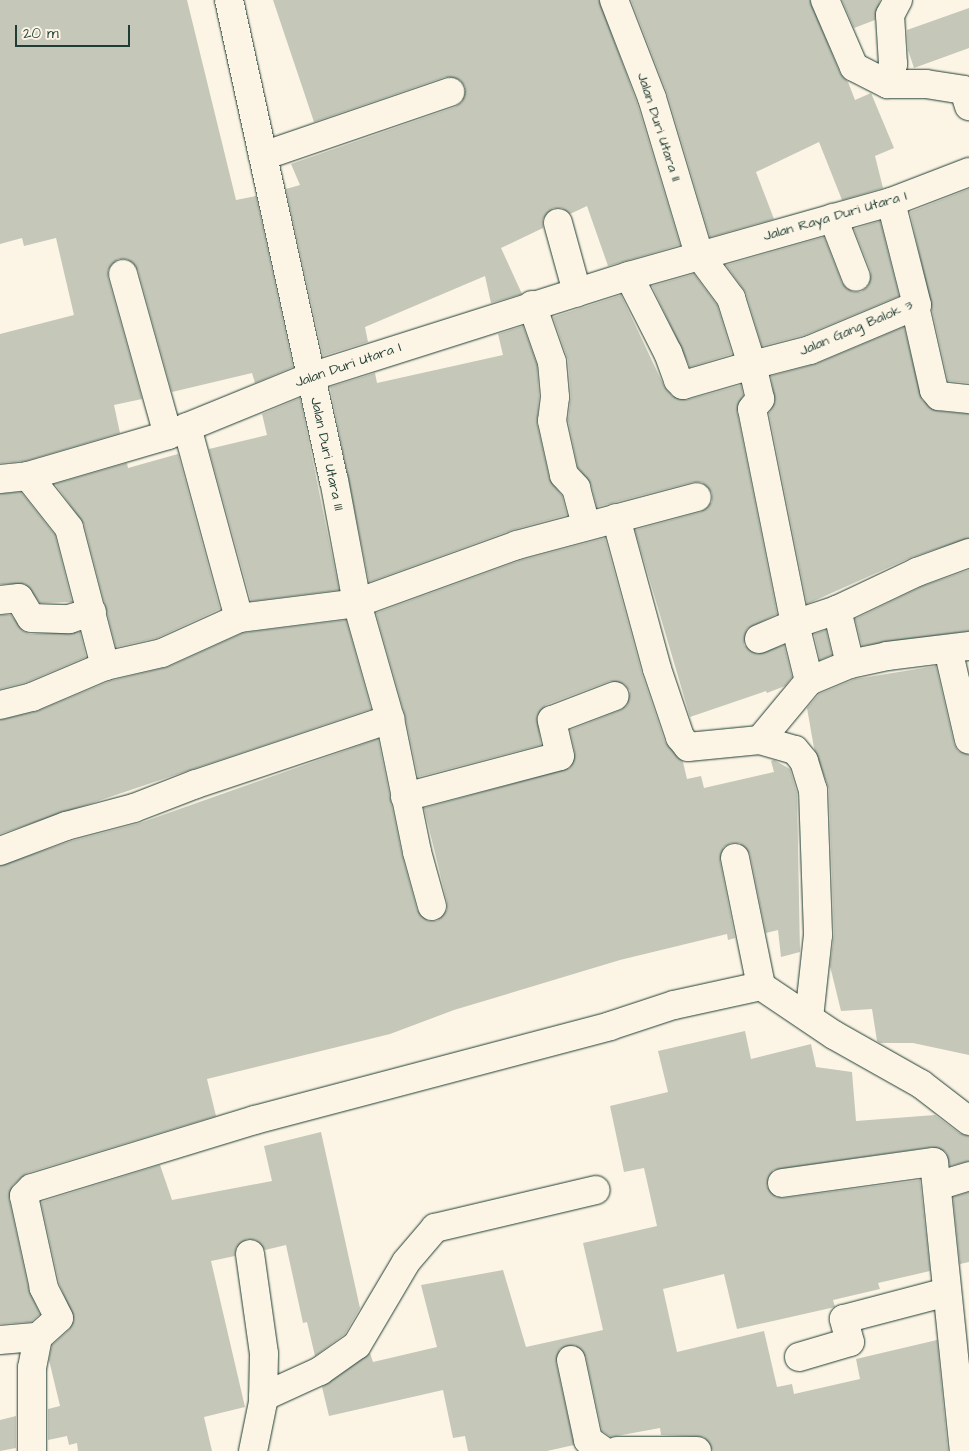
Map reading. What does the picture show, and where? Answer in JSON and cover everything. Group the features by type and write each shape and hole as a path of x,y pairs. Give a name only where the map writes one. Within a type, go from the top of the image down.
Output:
{"street":[{"name":"Jalan Duri Utara III","path":"229,0 357,603 390,719 405,797 432,906"},
{"name":"Jalan Duri Utara II","path":"614,0 652,98 699,255 731,298 752,365 760,399 752,409 795,624"},
{"path":"825,0 854,68 888,84 926,84 964,90 969,106"},
{"path":"888,84 893,64 890,15 898,0"},
{"path":"263,156 450,92"},
{"name":"Jalan Raya Duri Utara I","path":"699,255 891,202 969,172"},
{"name":"Jalan Gang Balok 3","path":"630,276 668,352 678,380 683,385 810,350 915,306 918,303 891,202"},
{"path":"833,218 856,277"},
{"path":"558,223 577,292"},
{"name":"Jalan Duri Utara I","path":"0,479 28,476 178,431 310,377 532,305 699,255"},
{"path":"124,274 239,618"},
{"path":"532,305 552,362 555,398 552,421 564,475 576,488 586,526"},
{"path":"915,306 934,390 939,396 969,399"},
{"path":"28,476 69,528 105,666"},
{"path":"0,705 32,697 105,666 162,652 239,618 357,603 517,545 697,497"},
{"path":"616,518 657,669 680,737 688,747 760,740 795,750 804,761 813,790 818,935 809,1018"},
{"path":"759,639 836,610 917,572 969,553"},
{"path":"0,600 19,598 32,618 69,619 92,612"},
{"path":"836,610 850,664"},
{"path":"795,624 810,681"},
{"path":"760,740 810,681 850,664 888,656 959,648 969,740"},
{"path":"405,797 560,756 552,720 616,696"},
{"path":"0,851 66,826 134,808 390,719"},
{"path":"735,858 761,986 862,1052 921,1084 969,1120"},
{"path":"32,1451 32,1368 38,1338 59,1318 44,1288 24,1199 26,1192 32,1188 254,1120 610,1026 674,1006 761,986"},
{"path":"782,1183 933,1162 964,1451"},
{"path":"937,1186 969,1176"},
{"path":"263,1397 320,1371 357,1345 406,1262 435,1228 596,1190"},
{"path":"250,1254 264,1354 263,1397 253,1451"},
{"path":"799,1357 850,1342 844,1319 947,1292"},
{"path":"0,1340 38,1338"},
{"path":"571,1360 588,1440 604,1451"},
{"path":"617,1451 697,1451"}],"building":[{"path":"0,0 187,0 236,200 256,196 293,367 255,383 252,373 172,392 138,270 127,259 118,259 108,270 108,278 142,399 114,405 120,433 25,461 0,463 0,334 74,315 56,238 24,246 22,238 0,244"},
{"path":"273,0 599,0 637,103 680,245 608,266 587,206 570,214 562,208 553,208 543,219 543,228 501,248 522,294 491,303 485,276 365,327 368,342 323,356 286,189 300,185 291,164 455,107 462,102 465,87 460,80 445,77 314,122"},
{"path":"631,0 810,0 840,73 848,82 855,100 871,93 894,148 875,156 883,188 842,200 819,142 756,172 774,219 710,237 667,93"},
{"path":"842,0 880,0 875,20 854,28"},
{"path":"969,8 969,48 914,68 908,50 907,30"},
{"path":"969,189 969,383 948,381 910,212"},
{"path":"880,221 899,296 805,335 762,346 746,293 726,265 824,237 842,283 853,292 861,292 868,286 871,272 854,229"},
{"path":"694,274 717,305 732,354 690,367 652,286"},
{"path":"621,295 664,386 672,396 687,400 741,385 743,395 737,412 777,614 747,629 744,645 757,654 784,645 792,677 785,686 690,717 635,530 701,512 712,502 712,493 702,482 693,482 597,507 591,484 578,468 568,420 571,396 568,360 553,317"},
{"path":"523,326 537,365 539,397 537,424 549,478 562,496 567,515 512,530 369,582 330,387 375,373 377,383 503,355 498,334"},
{"path":"904,327 922,400 937,411 969,414 969,538 912,557 807,604 769,413 775,402 771,376 816,364"},
{"path":"300,398 339,590 251,601 209,449 267,435 262,414"},
{"path":"178,454 220,609 157,638 116,647 84,524 55,484 127,463 128,468"},
{"path":"21,492 55,535 72,602 40,603 25,584 0,584 0,494"},
{"path":"605,538 642,674 665,742 683,762 687,779 701,776 704,788 774,772 771,761 774,760 790,769 797,793 800,952 781,957 778,930 766,933 750,854 740,843 731,843 724,847 720,861 735,938 728,940 727,934 620,960 454,1010 390,1034 207,1079 216,1116 27,1173 13,1185 9,1199 29,1291 40,1314 31,1322 0,1324 0,866 71,841 140,823 378,739 402,855 417,910 428,921 437,921 447,910 447,902 424,808 570,768 575,753 570,730 621,710 627,705 630,691 624,684 610,681 546,705 537,716 541,745 418,777 405,715 376,613 522,560"},
{"path":"969,570 969,631 862,646 855,619 923,586"},
{"path":"0,615 11,615 23,631 30,634 80,632 86,657 27,682 0,689"},
{"path":"346,620 371,709 0,834 0,720 38,711 110,681 168,667 243,633"},
{"path":"826,630 832,655 820,660 814,634"},
{"path":"936,666 954,744 958,751 969,755 969,1055 913,1043 880,1043 877,1041 872,1009 841,1011 830,966 834,934 829,789 814,748 807,708 819,694 855,679"},
{"path":"745,1031 751,1059 811,1044 816,1067 852,1072 856,1121 935,1115 959,1133 969,1136 969,1161 950,1166 946,1152 932,1147 773,1170 767,1186 776,1197 784,1198 920,1180 930,1271 878,1283 880,1289 833,1300 835,1307 737,1329 724,1274 663,1289 677,1352 764,1331 777,1387 792,1384 794,1394 860,1379 856,1359 937,1340 948,1451 713,1451 704,1437 661,1435 660,1428 611,1437 602,1431 586,1357 575,1345 560,1349 556,1363 574,1445 547,1451 468,1451 465,1436 453,1438 443,1390 329,1416 322,1387 370,1353 373,1362 437,1347 421,1285 503,1270 526,1347 603,1330 583,1243 657,1226 644,1168 624,1172 610,1106 668,1092 658,1051"},
{"path":"321,1132 360,1308 345,1334 315,1356 307,1322 303,1323 286,1245 265,1250 256,1240 247,1239 236,1248 235,1256 211,1261 245,1407 204,1417 212,1451 78,1451 77,1443 69,1445 67,1436 48,1440 48,1409 60,1406 49,1360 52,1345 69,1330 74,1320 59,1283 41,1202 160,1165 172,1200 272,1181 264,1146"},
{"path":"969,1192 969,1262 960,1264 953,1197"},
{"path":"16,1416 16,1448 0,1451 0,1420"}]}
